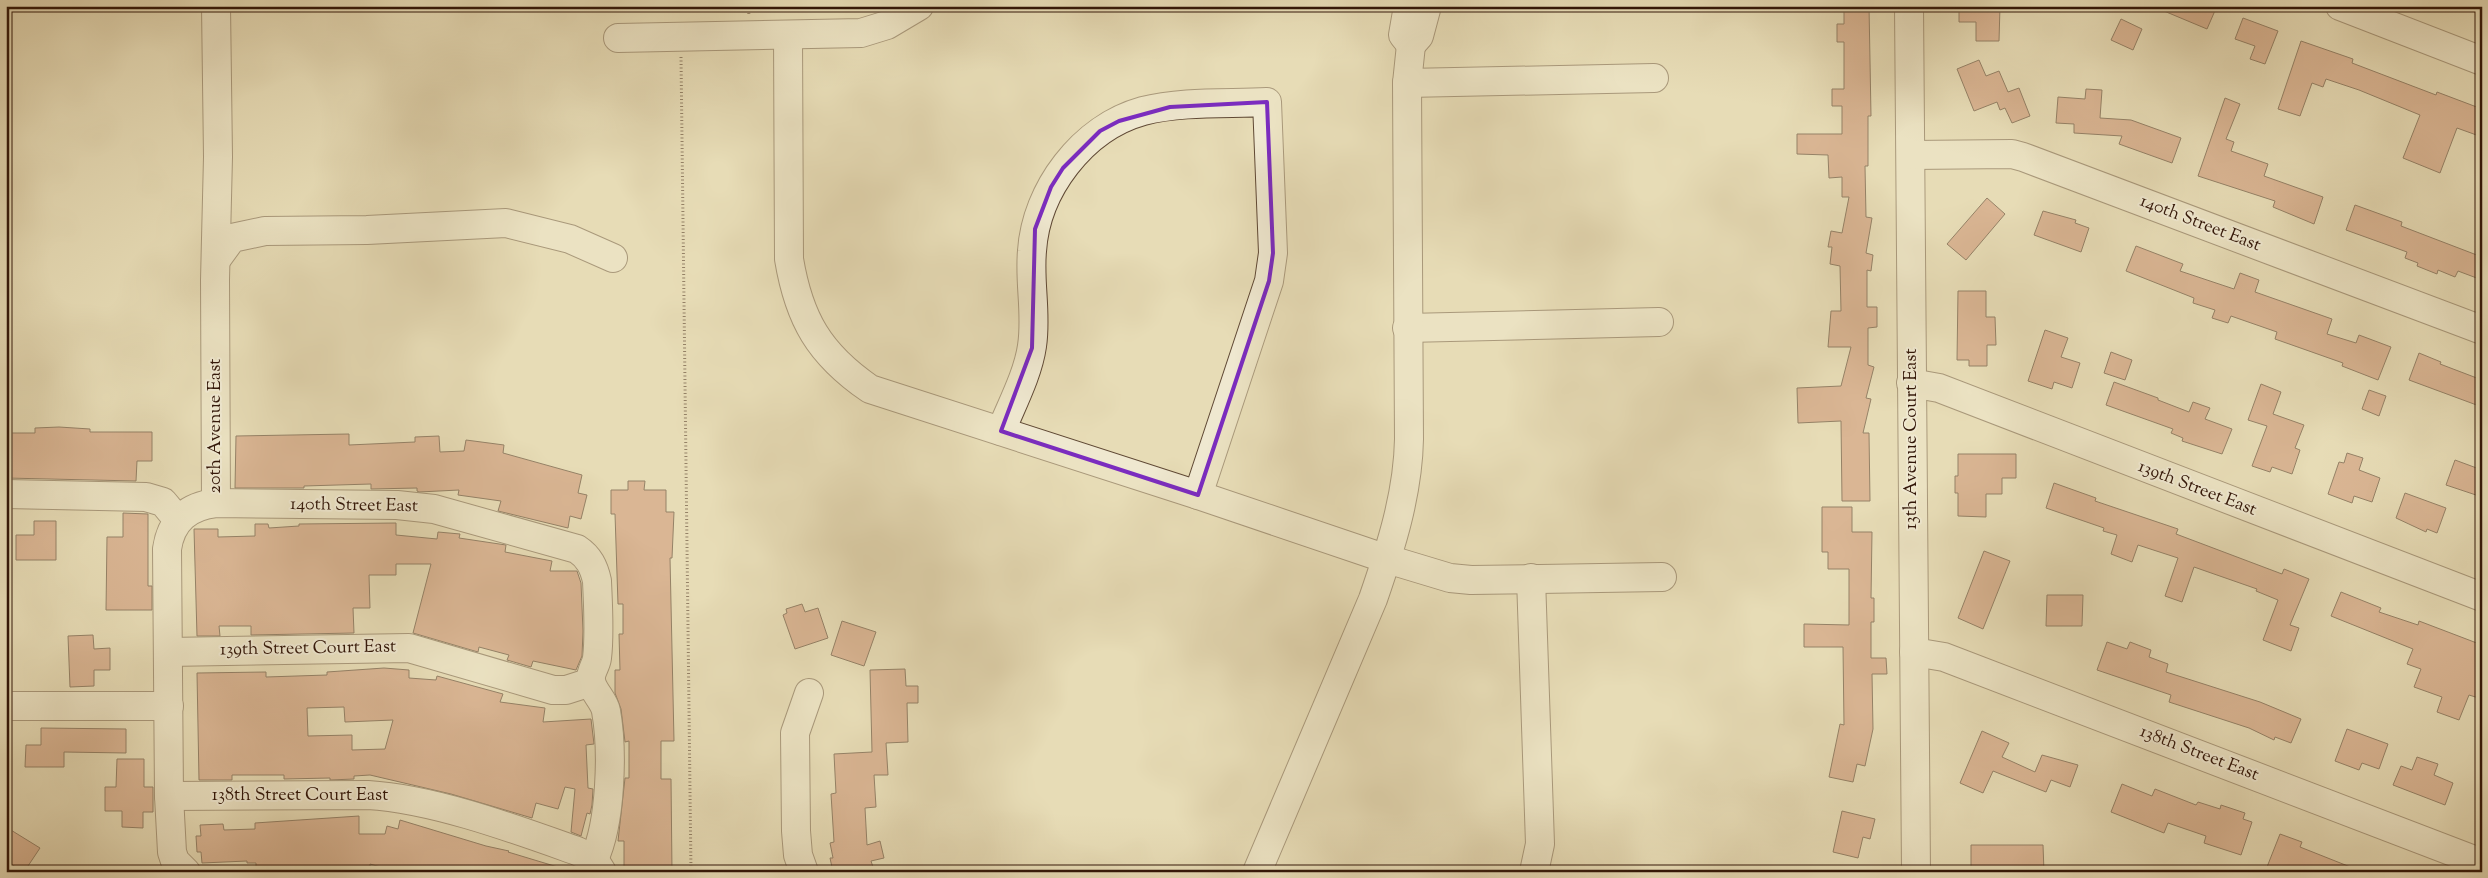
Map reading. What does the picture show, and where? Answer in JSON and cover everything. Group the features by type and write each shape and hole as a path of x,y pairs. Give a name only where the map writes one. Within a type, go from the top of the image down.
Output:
{"street":[{"name":"20th Avenue East","path":"178,520 192,509 216,503 218,157 216,6"},
{"path":"618,38 861,33 888,25 919,6"},
{"path":"1408,6 1403,34 1411,45"},
{"path":"1257,872 1373,599 1387,559 1404,495 1409,463 1406,83 1411,45 1419,36 1427,6"},
{"name":"13th Avenue Court East","path":"1909,6 1916,872"},
{"path":"2340,6 2482,61"},
{"path":"788,34 789,259 794,291 802,313 814,336 851,376 870,389 1450,578 1471,580 1662,577"},
{"path":"1406,83 1654,78"},
{"path":"1001,431 1032,348 1035,324 1032,250 1035,229 1051,187 1063,168 1080,148 1100,131 1142,111 1170,107 1267,102 1274,253 1270,281 1198,495"},
{"name":"140th Street East","path":"1911,155 2012,154 2022,157 2482,330"},
{"path":"216,260 232,238 265,231 367,230 506,223 570,239 613,258"},
{"path":"1407,328 1659,322"},
{"name":"139th Street East","path":"1911,383 1939,388 2482,598"},
{"path":"6,494 146,496 163,502 178,520 168,540 167,549 169,796 174,861 186,872"},
{"name":"140th Street East","path":"216,503 397,505 434,509 577,549 584,553 591,562 597,581 597,659 590,675 591,682"},
{"path":"1531,578 1540,844 1534,872"},
{"name":"139th Street Court East","path":"168,652 409,648 553,690 566,690 591,682"},
{"name":"138th Street East","path":"1914,652 1944,657 2482,863"},
{"path":"591,682 605,708 610,744 606,808 598,865"},
{"path":"804,872 798,855 796,831 795,733 809,693"},
{"path":"6,706 169,706"},
{"name":"138th Street Court East","path":"169,796 368,795 395,797 451,811 552,842 598,865"}],"path":[{"path":"680,37 691,872"}],"highlighted area":[{"path":"1267,102 1273,253 1269,281 1198,495 1001,431 1032,348 1035,229 1051,187 1063,168 1100,131 1119,121 1170,107"}],"building":[{"path":"1844,6 1869,6 1871,116 1868,116 1868,166 1865,166 1866,217 1872,218 1866,253 1873,255 1871,271 1867,270 1867,307 1877,307 1877,327 1868,328 1868,365 1874,367 1866,398 1871,399 1863,433 1869,433 1870,501 1842,501 1841,421 1798,423 1797,388 1841,386 1851,347 1828,347 1831,311 1841,311 1840,266 1830,264 1832,247 1828,247 1831,231 1842,233 1849,197 1842,197 1842,177 1829,178 1828,155 1797,154 1797,134 1842,134 1842,106 1832,106 1832,89 1844,89 1844,42 1837,42 1837,24 1844,24"},
{"path":"1959,6 2000,6 1999,41 1976,41 1976,22 1959,22"},
{"path":"2152,6 2217,6 2207,29"},
{"path":"2243,18 2278,31 2265,64 2250,59 2255,46 2235,39"},
{"path":"2121,19 2142,29 2133,50 2111,40"},
{"path":"2301,41 2353,59 2352,63 2436,95 2437,92 2482,109 2482,137 2457,128 2440,173 2403,158 2420,115 2359,90 2326,79 2323,87 2312,83 2300,116 2278,109"},
{"path":"1979,60 1986,76 1999,71 2008,92 2019,88 2030,116 2012,123 2005,108 2000,110 1997,102 1974,111 1957,69"},
{"path":"2086,89 2102,90 2100,118 2131,120 2181,138 2172,163 2119,144 2122,136 2074,133 2074,124 2056,123 2058,97 2085,99"},
{"path":"2225,98 2240,104 2226,139 2234,142 2231,151 2268,164 2264,176 2323,197 2314,224 2273,207 2275,201 2198,176"},
{"path":"1987,198 2005,214 1966,260 1947,244"},
{"path":"2355,205 2402,222 2401,226 2482,257 2482,280 2458,271 2455,277 2438,270 2437,274 2417,266 2418,263 2405,258 2407,252 2346,230"},
{"path":"2043,211 2076,220 2075,223 2089,228 2081,252 2034,235"},
{"path":"2136,246 2183,264 2180,271 2234,289 2240,273 2259,280 2255,292 2332,319 2327,334 2356,343 2359,335 2391,347 2378,380 2342,366 2343,363 2275,339 2277,332 2231,316 2228,323 2212,318 2215,310 2193,303 2194,298 2126,271"},
{"path":"1958,291 1986,291 1986,317 1995,317 1996,345 1987,345 1987,366 1969,366 1969,360 1957,360"},
{"path":"2045,330 2068,338 2061,357 2080,363 2072,388 2054,382 2052,389 2028,381"},
{"path":"2111,352 2132,360 2125,380 2104,373"},
{"path":"2419,353 2441,362 2440,364 2482,380 2482,407 2409,380"},
{"path":"2114,382 2189,412 2193,402 2210,408 2205,419 2232,429 2222,454 2182,441 2183,438 2171,433 2173,429 2106,405"},
{"path":"2261,384 2281,392 2273,414 2304,425 2295,448 2300,450 2292,474 2272,467 2270,472 2252,466 2267,426 2248,420"},
{"path":"2369,390 2386,396 2379,416 2362,409"},
{"path":"35,428 90,429 90,432 152,432 152,461 137,461 136,481 6,478 6,433 35,433"},
{"path":"349,434 349,445 415,442 415,437 439,436 440,452 464,451 466,440 504,445 503,453 582,475 578,493 587,495 581,519 570,516 568,528 498,511 501,501 458,495 459,490 419,492 417,488 371,489 371,484 304,486 304,488 235,488 236,436"},
{"path":"2347,453 2363,458 2359,470 2380,478 2372,502 2354,496 2352,503 2328,494 2339,462 2344,463"},
{"path":"1958,454 2016,454 2016,478 2002,478 2002,494 1986,494 1986,517 1958,516 1958,493 1955,493 1955,476 1958,476"},
{"path":"2455,460 2482,470 2482,497 2446,485"},
{"path":"628,481 645,481 644,490 666,490 666,512 674,512 672,558 670,558 674,741 661,741 661,779 671,779 672,872 624,872 624,841 618,841 625,778 629,778 629,741 625,742 621,709 615,693 615,670 620,670 619,634 623,634 623,604 618,604 615,514 611,514 611,490 628,490"},
{"path":"2054,483 2096,498 2095,501 2178,529 2176,534 2282,574 2284,569 2309,579 2290,625 2299,628 2291,651 2263,640 2278,600 2256,591 2257,589 2194,567 2182,602 2165,596 2178,558 2138,545 2132,562 2111,554 2117,535 2103,531 2104,528 2046,508"},
{"path":"2405,493 2446,508 2437,533 2427,529 2426,532 2396,518"},
{"path":"1822,507 1852,507 1852,532 1872,532 1871,598 1874,598 1874,622 1871,622 1871,658 1886,658 1887,674 1872,674 1873,729 1865,766 1857,764 1853,782 1829,777 1840,724 1844,725 1843,647 1804,647 1804,624 1849,625 1849,569 1828,569 1828,552 1822,552"},
{"path":"123,513 148,514 148,586 152,586 152,610 106,610 107,537 123,537"},
{"path":"34,521 56,521 56,560 16,560 16,535 34,535"},
{"path":"396,523 396,535 437,539 438,532 460,534 459,538 506,545 505,552 552,561 550,571 577,571 581,583 583,631 582,656 576,670 533,661 531,667 507,660 509,655 479,647 478,652 413,633 431,564 396,564 396,575 369,575 370,608 353,608 354,633 251,635 251,626 219,626 220,636 197,636 194,529 218,529 218,537 255,536 255,524 268,524 269,528 299,526 299,524"},
{"path":"1984,551 2010,561 1983,629 1958,618"},
{"path":"2341,592 2381,608 2379,612 2418,625 2419,621 2482,645 2482,699 2469,695 2459,720 2437,712 2442,697 2414,687 2421,669 2407,664 2413,649 2331,616"},
{"path":"2047,595 2083,595 2082,626 2046,626"},
{"path":"802,604 805,612 818,608 828,638 795,649 783,615 787,613 786,609"},
{"path":"842,621 876,632 864,666 831,655"},
{"path":"93,635 94,649 110,648 110,670 94,670 94,686 70,687 68,636"},
{"path":"2107,642 2127,649 2130,642 2151,650 2149,657 2168,664 2166,672 2260,702 2301,719 2291,743 2275,737 2274,740 2249,728 2169,702 2171,695 2097,670"},
{"path":"384,668 409,670 409,678 436,680 437,676 503,694 500,702 545,708 543,722 591,719 594,744 586,745 588,788 593,789 592,805 590,814 587,813 581,836 571,832 575,789 565,787 558,809 536,803 532,818 451,794 370,775 354,776 354,779 330,780 330,778 284,779 284,775 232,775 232,780 199,780 197,673 266,672 266,677 327,675 327,672","holes":["344,707 345,722 393,720 385,749 352,750 352,735 308,736 307,708"]},
{"path":"905,669 906,686 918,686 918,703 907,703 908,742 886,743 888,775 874,775 876,807 865,808 867,845 880,841 884,858 871,861 873,867 854,872 833,872 830,858 833,858 830,843 834,842 831,794 836,793 834,754 872,752 870,670"},
{"path":"41,728 126,729 126,753 64,752 64,767 25,767 26,745 41,745"},
{"path":"2347,729 2388,744 2379,769 2362,763 2359,770 2335,761"},
{"path":"1982,731 2009,743 2002,757 2035,772 2042,755 2078,765 2070,787 2051,780 2046,792 1993,771 1983,793 1960,783"},
{"path":"2417,757 2438,764 2434,775 2453,783 2445,805 2393,785 2401,766 2412,770"},
{"path":"117,759 144,759 144,787 153,787 153,812 143,812 143,828 122,827 122,811 105,811 105,787 116,787"},
{"path":"2122,784 2152,796 2155,789 2196,805 2198,802 2220,809 2221,805 2245,813 2243,819 2252,822 2241,855 2204,843 2206,836 2168,823 2164,833 2111,812"},
{"path":"1842,811 1875,819 1870,839 1863,837 1858,858 1833,852"},
{"path":"359,816 359,834 385,834 387,826 398,829 400,820 509,851 561,868 560,872 398,872 370,864 370,870 256,868 256,863 247,863 247,861 202,863 201,852 197,852 196,836 201,836 200,825 223,824 224,830 255,829 255,823"},
{"path":"6,827 40,848 24,872 6,861"},
{"path":"2280,834 2302,842 2300,847 2363,872 2265,872"},
{"path":"1971,845 2043,845 2044,872 1971,872"}]}
